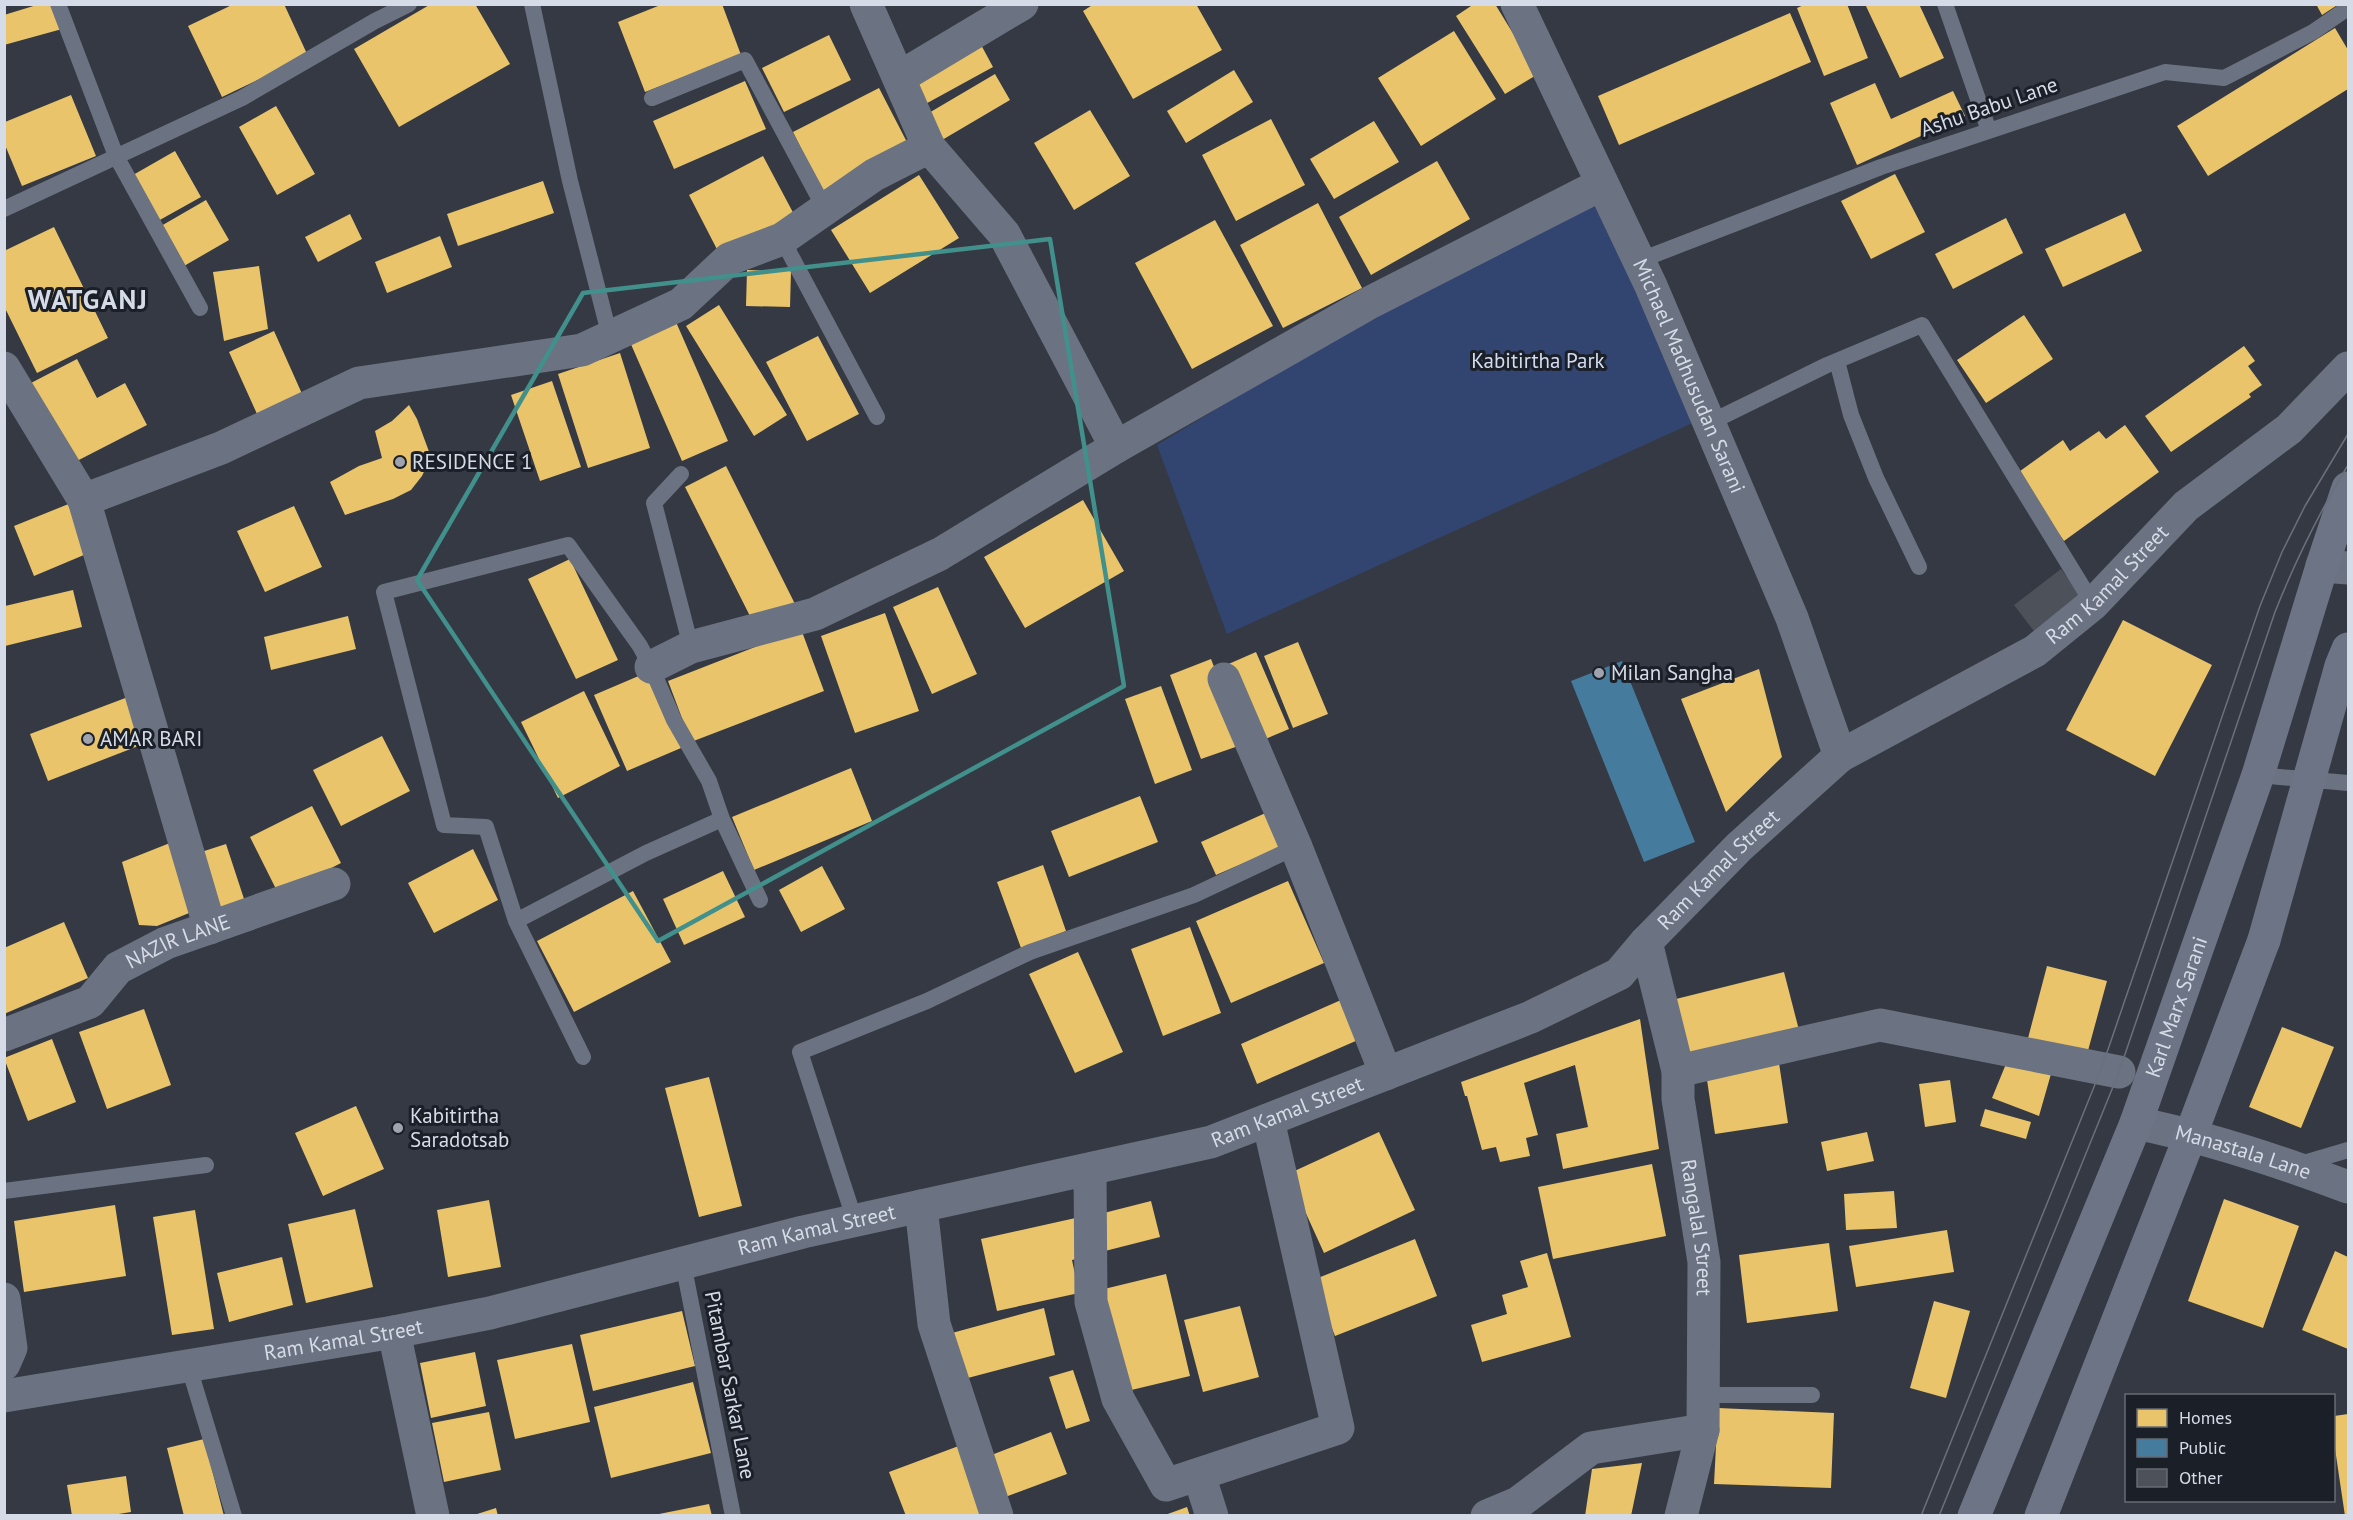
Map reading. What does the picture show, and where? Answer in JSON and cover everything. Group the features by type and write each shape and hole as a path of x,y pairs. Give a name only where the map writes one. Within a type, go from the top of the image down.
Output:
{"main road":[{"name":"Karl Marx Sarani","path":"1974,1515 2136,1123 2258,775 2335,567 2349,488"},
{"path":"2040,1515 2191,1134 2264,940 2342,666 2349,649"}],"street":[{"path":"866,4 929,147 1004,234 1116,447"},
{"path":"900,77 1022,4"},
{"name":"Michael Madhusudan Sarani","path":"1516,4 1638,261 1709,423 1792,618 1840,756"},
{"path":"84,500 221,448 358,383 582,350 681,304 729,259 782,239 874,175 929,147"},
{"path":"651,667 691,647 815,614 940,554 1116,447 1371,302 1602,184"},
{"path":"4,368 84,500 210,928"},
{"name":"Ram Kamal Street","path":"4,1396 394,1332 490,1313 855,1221 1211,1142 1531,1017 1619,974 1646,942 1739,847 1840,756 2035,651 2092,604 2186,506 2289,429 2349,368"},
{"path":"1224,679 1296,847 1386,1074"},
{"name":"NAZIR LANE","path":"4,1035 90,1002 118,968 166,943 334,884"},
{"name":"Rangalal Street","path":"1646,942 1678,1071 1678,1099 1704,1262 1703,1430 1681,1515"},
{"path":"1678,1071 1880,1025 2119,1072"},
{"path":"1090,1170 1091,1302 1118,1399 1166,1485 1338,1428 1268,1120"},
{"name":"Manastala Lane","path":"2136,1123 2191,1134 2349,1187"},
{"path":"921,1206 934,1324 997,1515"},
{"path":"4,1299 11,1348 4,1364"},
{"path":"394,1332 433,1515"},
{"path":"1487,1515 1518,1503 1591,1448 1703,1430"},
{"path":"1199,1475 1212,1515"}],"lane":[{"path":"58,4 116,156 200,308"},
{"path":"4,209 242,98 375,21 409,4"},
{"path":"532,4 570,180 610,337"},
{"path":"1945,4 1989,130"},
{"name":"Ashu Babu Lane","path":"1638,261 1881,167 2165,72 2224,78 2313,33 2349,8"},
{"path":"652,98 746,60 825,209"},
{"path":"782,239 877,417"},
{"path":"1709,423 1837,361 1922,325 2092,604"},
{"path":"1837,361 1859,436 1876,478 1919,567"},
{"path":"681,474 654,503 691,647"},
{"path":"583,1057 516,921 486,827 444,825 384,592 568,544 640,646 674,720 709,781 722,819 760,900"},
{"path":"2258,775 2349,783"},
{"path":"516,921 646,853 722,819"},
{"path":"855,1221 800,1052 927,1000 1030,952 1194,895 1296,847"},
{"path":"2292,1166 2349,1150"},
{"path":"4,1191 206,1165"},
{"name":"Pitambar Sarkar Lane","path":"683,1263 733,1515"},
{"path":"188,1364 234,1515"},
{"path":"1703,1395 1812,1395"}],"highlighted area":[{"path":"1050,239 1124,686 658,941 417,580 583,293"}],"green space":[{"name":"Kabitirtha Park","path":"1596,195 1697,421 1227,634 1157,445 1382,309"}],"building: Homes":[{"path":"40,4 55,4 62,29 4,45 4,15"},
{"path":"234,4 284,4 308,56 222,97 188,26"},
{"path":"431,4 475,4 510,64 399,127 354,49"},
{"path":"663,4 722,4 741,55 645,92 618,22"},
{"path":"1094,4 1196,4 1222,50 1133,99 1083,11"},
{"path":"1474,4 1495,4 1538,74 1505,94 1456,16"},
{"path":"1806,4 1847,4 1868,58 1824,76 1797,8"},
{"path":"1865,4 1919,4 1944,58 1900,78"},
{"path":"2316,4 2339,4 2322,15"},
{"path":"1790,13 1811,62 1619,145 1598,96"},
{"path":"2335,28 2348,50 2348,89 2208,176 2177,126"},
{"path":"1454,31 1496,99 1421,146 1378,78"},
{"path":"829,35 851,80 784,112 762,68"},
{"path":"979,41 993,67 920,107 905,82"},
{"path":"1234,70 1253,102 1186,143 1167,111"},
{"path":"995,74 1010,100 937,143 922,117"},
{"path":"745,81 766,129 674,169 653,121"},
{"path":"1875,83 1891,119 1953,91 1965,116 1857,165 1830,103"},
{"path":"879,88 909,146 822,191 793,132"},
{"path":"71,95 96,156 22,186 5,145 5,122"},
{"path":"276,106 315,174 277,195 239,127"},
{"path":"1090,110 1130,176 1074,210 1034,143"},
{"path":"1271,119 1305,185 1236,221 1202,155"},
{"path":"1374,121 1399,162 1334,199 1310,159"},
{"path":"175,151 201,197 158,221 133,175"},
{"path":"763,156 797,220 722,259 689,195"},
{"path":"1437,161 1470,219 1371,275 1339,217"},
{"path":"1895,174 1925,232 1871,259 1841,201"},
{"path":"919,175 959,238 870,293 831,230"},
{"path":"543,181 554,213 458,246 447,214"},
{"path":"206,200 229,240 184,266 161,226"},
{"path":"1318,203 1362,288 1283,328 1240,245"},
{"path":"2125,213 2142,251 2063,287 2045,249"},
{"path":"350,214 362,239 318,262 305,237"},
{"path":"2006,218 2023,253 1953,289 1935,254"},
{"path":"1215,220 1273,326 1192,369 1135,263"},
{"path":"54,227 108,338 37,373 4,306 4,251"},
{"path":"440,236 452,267 387,293 375,262"},
{"path":"259,266 268,329 224,341 213,272"},
{"path":"747,270 791,271 790,307 746,306"},
{"path":"719,305 787,415 754,436 686,326"},
{"path":"2024,315 2053,359 1986,403 1957,360"},
{"path":"676,322 728,441 682,461 630,342"},
{"path":"274,331 307,405 262,425 229,352"},
{"path":"818,336 859,414 807,441 766,362"},
{"path":"2244,346 2255,361 2248,366 2262,385 2249,394 2251,397 2171,452 2145,416"},
{"path":"620,353 650,448 588,468 558,374"},
{"path":"77,359 97,398 125,383 147,425 73,463 31,383"},
{"path":"552,381 581,467 540,481 511,395"},
{"name":"RESIDENCE 1","path":"409,405 417,419 431,457 422,476 411,490 393,499 345,515 330,482 359,466 382,458 375,431 392,421"},
{"path":"2125,425 2159,472 2064,541 2016,474 2063,440 2070,451 2099,431 2106,439"},
{"path":"726,466 796,606 755,626 685,487"},
{"path":"1083,500 1124,571 1025,628 984,557"},
{"path":"71,503 91,552 34,576 14,526"},
{"path":"294,506 322,567 265,592 237,531"},
{"path":"570,559 618,660 576,679 528,579"},
{"path":"938,587 977,674 932,694 893,607"},
{"path":"73,590 82,627 5,646 5,606"},
{"path":"885,613 919,711 855,733 821,636"},
{"path":"348,616 356,649 271,670 264,637"},
{"path":"2123,620 2212,665 2155,776 2066,730"},
{"path":"801,629 824,691 691,742 668,681"},
{"path":"1298,642 1328,714 1293,728 1264,656"},
{"path":"1256,652 1289,729 1258,742 1224,666"},
{"path":"1211,659 1244,744 1201,759 1170,675"},
{"path":"1759,669 1782,757 1726,812 1681,699"},
{"path":"648,672 681,748 627,771 594,695"},
{"path":"1161,686 1192,770 1155,784 1125,699"},
{"path":"584,691 620,766 558,798 521,722"},
{"name":"AMAR BARI","path":"128,697 146,743 48,781 30,734"},
{"path":"382,736 410,791 341,826 313,770"},
{"path":"851,768 872,821 754,870 732,817"},
{"path":"1140,796 1158,842 1069,877 1051,831"},
{"path":"312,806 341,863 279,895 250,837"},
{"path":"1270,811 1285,845 1216,875 1201,842"},
{"path":"180,839 204,907 157,926 139,925 122,862"},
{"path":"226,844 247,908 216,919 195,854"},
{"path":"473,849 498,900 434,933 408,883"},
{"path":"1043,865 1066,931 1021,948 997,882"},
{"path":"822,866 845,909 801,932 779,890"},
{"path":"723,871 745,917 684,945 663,899"},
{"path":"1288,881 1324,963 1231,1003 1196,921"},
{"path":"633,891 671,962 574,1012 537,941"},
{"path":"64,922 88,978 4,1014 4,948"},
{"path":"1190,927 1221,1013 1163,1036 1131,949"},
{"path":"1078,952 1123,1052 1075,1073 1029,974"},
{"path":"2047,966 2107,981 2086,1058 2027,1042"},
{"path":"1784,972 1800,1034 1691,1061 1676,999"},
{"path":"1341,1000 1358,1040 1257,1084 1241,1044"},
{"path":"144,1009 171,1085 107,1109 79,1032"},
{"path":"1640,1019 1659,1149 1563,1169 1556,1134 1588,1127 1575,1065 1524,1083 1538,1135 1526,1138 1530,1156 1500,1162 1496,1147 1482,1150 1461,1082"},
{"path":"2282,1027 2334,1047 2301,1128 2249,1107"},
{"path":"52,1039 76,1102 28,1121 4,1058"},
{"path":"2008,1059 2053,1067 2039,1116 1992,1098"},
{"path":"1779,1063 1788,1123 1715,1134 1706,1073"},
{"path":"709,1077 742,1206 699,1217 665,1088"},
{"path":"1950,1080 1956,1122 1925,1127 1919,1084"},
{"path":"356,1106 384,1169 323,1196 295,1133"},
{"path":"1985,1109 2031,1122 2026,1139 1980,1126"},
{"path":"1379,1132 1415,1210 1324,1253 1288,1174"},
{"path":"1867,1132 1874,1161 1827,1171 1821,1142"},
{"path":"1652,1164 1666,1236 1553,1259 1538,1187"},
{"path":"1894,1191 1897,1228 1846,1230 1844,1194"},
{"path":"2224,1199 2299,1226 2263,1328 2188,1301"},
{"path":"489,1200 501,1267 448,1277 437,1210"},
{"path":"1151,1201 1160,1237 1105,1251 1096,1215"},
{"path":"115,1205 126,1276 24,1292 14,1221"},
{"path":"355,1209 373,1287 306,1303 288,1224"},
{"path":"195,1210 214,1329 172,1335 153,1217"},
{"path":"1080,1217 1089,1256 1072,1260 1079,1293 997,1311 981,1239"},
{"path":"1947,1230 1954,1272 1856,1287 1849,1246"},
{"path":"1415,1239 1437,1296 1335,1336 1313,1280"},
{"path":"1829,1243 1838,1311 1747,1323 1739,1255"},
{"path":"2335,1251 2348,1257 2348,1349 2302,1330"},
{"path":"1547,1253 1571,1337 1482,1362 1471,1325 1507,1314 1502,1295 1528,1287 1520,1261"},
{"path":"282,1257 293,1305 229,1322 217,1273"},
{"path":"1166,1274 1190,1376 1123,1392 1100,1290"},
{"path":"1934,1301 1970,1311 1946,1398 1910,1388"},
{"path":"1240,1306 1259,1377 1203,1392 1184,1320"},
{"path":"1044,1308 1055,1355 964,1379 952,1333"},
{"path":"682,1311 695,1366 593,1391 580,1335"},
{"path":"572,1344 590,1422 515,1439 497,1360"},
{"path":"475,1352 486,1406 431,1418 420,1363"},
{"path":"1073,1370 1090,1421 1066,1429 1049,1377"},
{"path":"693,1382 711,1453 611,1478 594,1407"},
{"path":"1718,1408 1834,1413 1831,1488 1714,1484"},
{"path":"489,1412 501,1470 444,1482 432,1423"},
{"path":"2348,1414 2348,1516 2345,1516 2335,1449 2335,1416"},
{"path":"1051,1432 1067,1474 997,1500 981,1459"},
{"path":"204,1439 224,1516 184,1516 167,1448"},
{"path":"964,1444 992,1516 906,1516 889,1472"},
{"path":"1642,1463 1631,1516 1585,1516 1592,1469"},
{"path":"126,1476 131,1512 106,1516 72,1516 67,1485"},
{"path":"709,1504 712,1516 659,1516 659,1514"},
{"path":"1187,1507 1190,1516 1165,1516 1165,1515"},
{"path":"496,1508 498,1516 474,1516 474,1515"}],"building: Public":[{"path":"1622,661 1695,842 1644,862 1571,681"}],"building: Other":[{"path":"2061,569 2087,604 2040,639 2014,605"}],"tram line":[{"path":"1921,1516 2102,1067 2260,606 2282,552 2305,506 2348,434"},
{"path":"1939,1516 2119,1072 2275,612 2291,573 2348,465"}],"place":[{"name":"RESIDENCE 1","path":"400,462"},
{"name":"Milan Sangha","path":"1599,673"},
{"name":"AMAR BARI","path":"88,739"},
{"name":"Kabitirtha Saradotsab","path":"398,1128"}],"district":[{"name":"WATGANJ","path":"88,300"}]}
